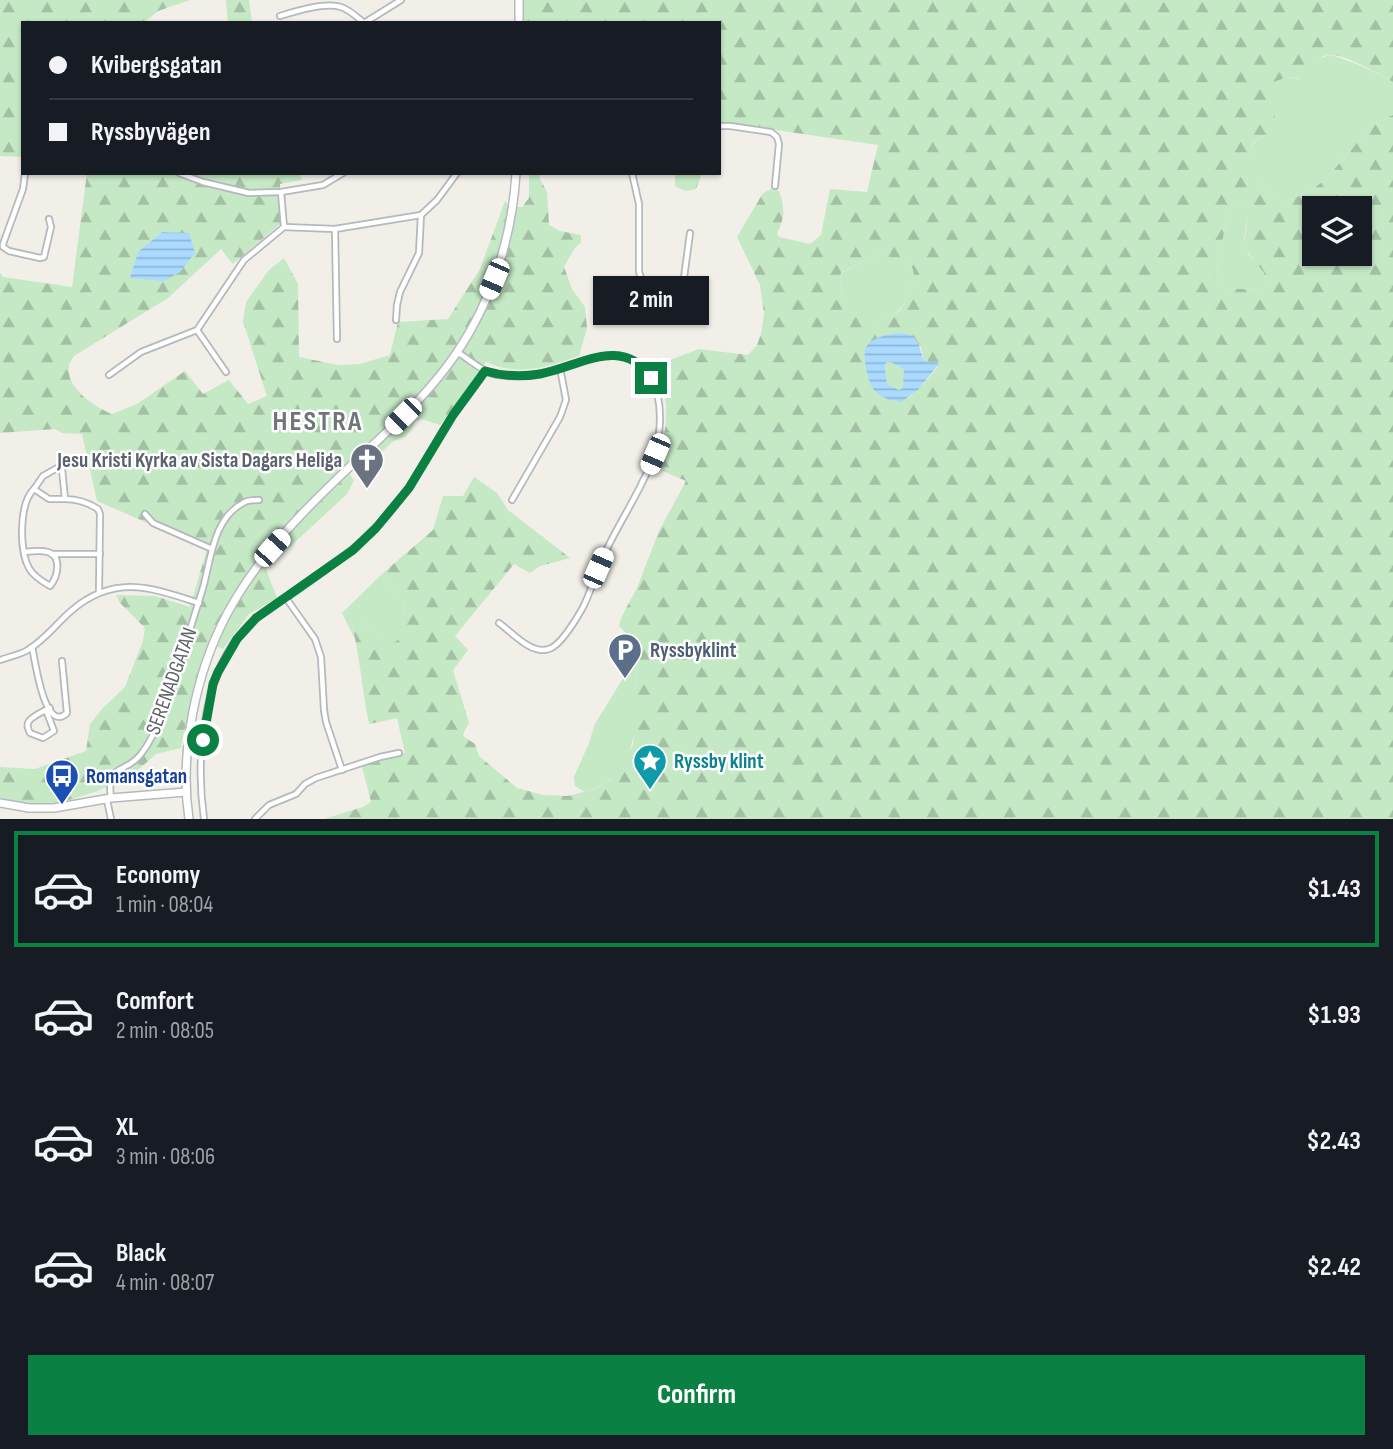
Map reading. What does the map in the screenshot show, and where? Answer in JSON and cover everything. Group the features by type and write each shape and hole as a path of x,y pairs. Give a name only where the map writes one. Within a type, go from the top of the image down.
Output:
{"main road":[{"path":"519,0 519,21"},
{"path":"189,819 187,764 192,717 202,678 227,614 272,548 336,480 417,402 457,352 480,311 502,255 514,204 516,175"},
{"path":"0,803 46,808 109,798 187,792"}],"street":[{"path":"367,21 401,0"},
{"path":"280,16 335,6 351,12 362,21"},
{"path":"721,125 771,132 777,137 779,144 775,186"},
{"path":"25,175 23,189 3,247 9,251 44,257 51,227 49,219"},
{"path":"184,175 249,193 281,192 323,185 340,175"},
{"path":"109,376 141,352 197,330 244,260 284,227 335,229 421,215 437,200 456,175"},
{"path":"632,175 639,204 639,272 641,278 667,296 676,295 683,285 690,233"},
{"path":"281,192 284,227"},
{"path":"396,320 400,292 419,253 421,215"},
{"path":"335,229 337,339"},
{"path":"197,330 226,372"},
{"path":"457,352 485,371 525,376 603,356 621,355 645,368 657,391 659,403 655,454 604,554 587,600 573,624 555,647 540,651 499,623"},
{"path":"512,500 560,417 566,400 560,368"},
{"path":"204,819 201,774 207,712 218,672 230,648 256,618 353,550 390,512 409,488 453,415 485,371"},
{"path":"52,554 57,565 55,579 50,586 28,567 22,519 29,494 43,476 59,467 62,469 65,499"},
{"path":"34,489 49,499 76,499 98,509 99,592"},
{"name":"SERENADGATAN","path":"109,798 113,775 140,756 170,694 220,528 245,501 259,500"},
{"path":"145,514 153,523 212,549"},
{"path":"25,552 100,554"},
{"path":"0,660 32,648 73,610 99,592 138,587 160,590 198,603"},
{"path":"286,598 315,639 321,657 326,722 342,770"},
{"path":"32,648 38,681 48,709 54,731 43,738 35,737 30,733 29,721 48,709"},
{"path":"48,709 58,718 67,713 62,661"},
{"path":"255,819 268,805 296,794 305,784 316,778 398,753"},
{"path":"109,798 111,819"}],"green space":[{"path":"0,0 190,0 158,11 146,21 21,21 21,157 0,156"},
{"path":"226,0 249,0 252,21 228,21"},
{"path":"524,0 1393,0 1393,82 1345,58 1331,55 1317,59 1310,64 1303,79 1287,77 1274,82 1270,105 1281,126 1277,131 1254,142 1249,158 1252,172 1260,184 1286,203 1326,179 1373,124 1393,115 1393,819 324,819 371,802 362,766 405,753 397,718 369,724 351,621 361,622 391,644 398,640 402,629 404,602 389,585 383,573 433,530 443,496 463,496 474,477 497,493 508,510 570,558 540,566 530,573 514,564 455,636 468,650 453,670 469,723 463,736 475,744 479,756 517,788 543,795 568,796 595,789 611,780 633,745 638,654 631,638 619,626 621,618 637,588 659,531 686,481 653,467 662,443 666,412 662,383 654,366 699,349 748,355 757,345 764,314 760,285 737,237 763,193 771,189 779,191 783,212 777,233 779,237 810,244 821,235 830,189 867,192 878,145 721,122 721,21 523,21","holes":["1242,199 1247,217 1244,247 1264,273 1265,285 1259,290 1225,288 1220,286 1216,275 1229,213","880,255 905,262 913,270 908,297 898,312 875,323 842,302 842,272","872,341 921,347 923,359 938,367 912,395 892,401"]},
{"path":"1331,55 1393,82 1393,115 1373,124 1326,179 1283,203 1254,176 1249,163 1250,151 1257,140 1280,126 1270,105 1273,82 1287,77 1298,79 1306,75 1309,64"},
{"path":"87,175 300,175 302,180 280,184 281,223 233,264 221,249 168,298 74,356 69,365 69,374 76,389 90,402 112,414 137,404 185,371 203,394 229,380 248,404 267,396 243,321 246,302 269,270 284,258 298,284 299,357 338,365 360,364 390,355 398,322 448,319 480,269 505,201 511,207 522,207 529,198 529,175 539,175 547,192 549,225 560,231 581,235 581,242 564,267 572,289 585,307 587,328 579,356 544,367 522,370 486,362 440,425 422,419 415,421 405,437 394,441 380,453 367,445 356,454 344,467 354,480 347,494 266,569 277,598 249,614 223,649 209,643 189,708 181,748 156,754 138,770 98,791 41,806 0,800 0,767 35,769 86,751 90,724 125,687 143,641 145,628 120,603 116,595 155,596 190,607 207,549 97,501 82,434 62,433 55,429 0,433 0,273 3,277 72,287","holes":["162,232 189,234 131,278 138,252"]},
{"path":"701,175 696,189 686,191 675,186 675,176"},
{"path":"1242,199 1247,209 1244,240 1248,254 1264,273 1265,285 1259,290 1225,288 1220,286 1216,275 1229,213"},
{"path":"880,255 908,264 913,270 913,276 908,296 901,308 875,323 842,302 840,275"},
{"path":"890,361 904,369 904,388 899,390 887,384 885,366"},
{"path":"383,573 389,585 404,602 402,629 398,640 391,644 361,622 351,622 356,641 342,613"},
{"path":"638,654 635,722 628,755 621,769 610,780 585,792 575,786 574,777 595,724"}],"water":[{"path":"162,232 189,233 195,253 180,272 164,281 130,278 138,252"},
{"path":"897,333 913,337 923,359 938,363 918,390 901,402 887,399 875,391 865,363 866,347 872,341","holes":["889,361 904,369 903,388 899,390 887,384 886,363"]}],"place":[{"name":"Jesu Kristi Kyrka av Sista Dagars Heliga","path":"367,490"},
{"name":"Ryssbyklint","path":"625,680"},
{"name":"Ryssby klint","path":"650,791"},
{"name":"Romansgatan","path":"62,806"}],"district":[{"name":"HESTRA","path":"318,420"}],"route":[{"path":"203,740 213,684 230,648 245,628 353,550 376,528 409,488 453,415 485,371 525,376 603,356 621,355 645,368 651,378"}]}
